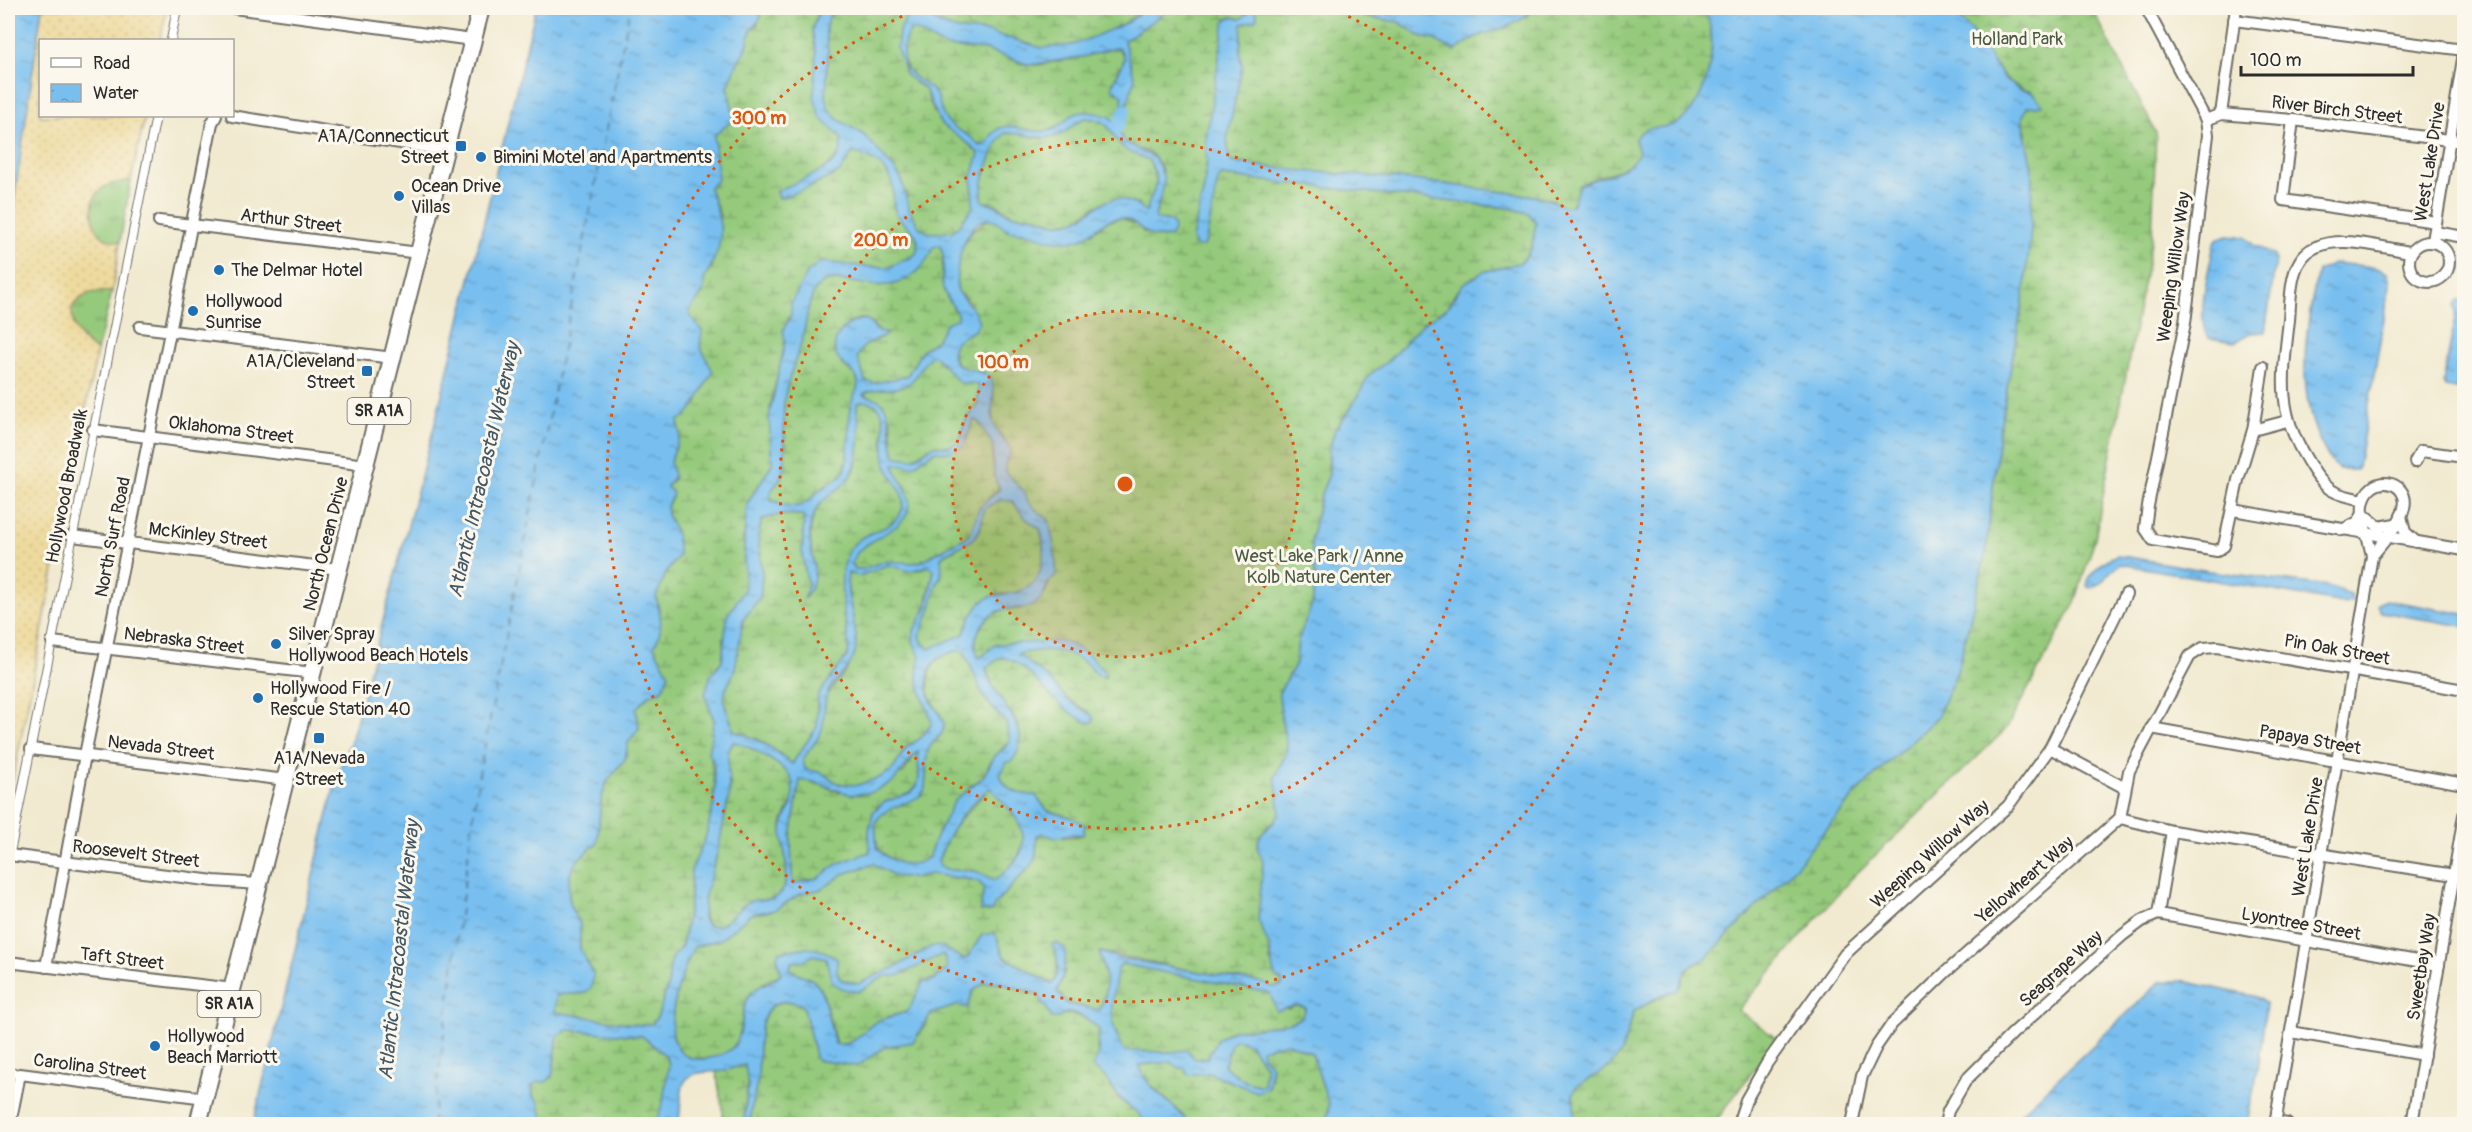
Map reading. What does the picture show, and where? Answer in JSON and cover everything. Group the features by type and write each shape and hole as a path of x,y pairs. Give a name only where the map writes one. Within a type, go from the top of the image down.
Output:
{"main road":[{"name":"North Ocean Drive","path":"198,1125 480,8"}],"street":[{"path":"171,39 177,8"},
{"path":"234,8 472,40"},
{"name":"Weeping Willow Way","path":"2146,8 2206,120 2208,135 2185,323 2145,528 2153,540 2217,551 2224,546 2233,510"},
{"path":"2221,114 2235,8"},
{"path":"2234,20 2464,51"},
{"name":"West Lake Drive","path":"2435,232 2464,51"},
{"name":"River Birch Street","path":"2206,120 2221,114 2293,120 2464,142"},
{"path":"234,116 444,150"},
{"name":"Hollywood Broadwalk","path":"8,859 156,117"},
{"name":"North Surf Road","path":"46,967 85,755 191,225 212,123 215,117"},
{"path":"2293,120 2283,200 2464,237"},
{"name":"Arthur Street","path":"159,221 419,253"},
{"path":"2435,232 2449,258 2446,273 2440,279 2425,282 2414,276 2408,265 2410,252 2435,232"},
{"path":"2410,252 2337,242 2316,247 2300,260 2293,281 2285,350 2283,394 2288,421 2300,448 2327,486 2336,492 2364,500 2372,487 2381,483 2396,486 2404,498 2398,520 2405,532 2416,543"},
{"path":"140,327 393,358"},
{"path":"2263,367 2253,430 2238,480 2233,510 2464,550"},
{"path":"2253,430 2288,421"},
{"name":"Oklahoma Street","path":"93,430 366,465"},
{"path":"2415,462 2421,451 2464,457"},
{"name":"West Lake Drive","path":"2275,1123 2372,556 2363,514 2364,500"},
{"path":"2342,530 2352,526 2363,514 2379,527 2398,520"},
{"name":"West Lake Drive","path":"2372,556 2398,520"},
{"name":"McKinley Street","path":"72,536 339,569"},
{"name":"Weeping Willow Way","path":"1738,1125 1746,1100 1767,1063 1845,954 2008,806 2050,748 2126,594"},
{"name":"Nebraska Street","path":"52,642 313,673"},
{"name":"Pin Oak Street","path":"2151,728 2190,656 2203,648 2217,647 2464,690"},
{"path":"2151,728 2129,771 2120,818 2172,831 2454,874"},
{"name":"Papaya Street","path":"2151,728 2464,784"},
{"path":"2050,748 2125,788"},
{"name":"Nevada Street","path":"31,749 286,780"},
{"name":"Sweetbay Way","path":"2412,1125 2464,815"},
{"name":"Yellowheart Way","path":"1852,1125 1862,1076 1876,1047 1892,1024 1947,971 2120,818"},
{"path":"2158,914 2172,831"},
{"name":"Roosevelt Street","path":"8,859 64,862 214,881 259,884"},
{"name":"Lyontree Street","path":"2158,914 2439,965"},
{"name":"Seagrape Way","path":"1945,1125 1948,1111 1966,1080 2123,935 2142,921 2158,914"},
{"name":"Taft Street","path":"8,962 233,989"},
{"path":"2291,1032 2424,1055"},
{"name":"Carolina Street","path":"8,1072 205,1098"},
{"path":"10,1125 20,1074"},
{"path":"2275,1123 2287,1125"}],"green space":[{"path":"757,8 820,8 812,30 816,52 820,117 841,137 840,152 830,165 777,191 779,198 810,187 840,172 853,152 866,157 877,162 889,176 893,186 895,211 917,239 916,254 890,267 820,262 788,320 784,349 770,407 772,464 747,504 744,538 745,588 724,638 722,661 717,666 705,695 714,720 713,737 709,745 715,788 706,836 691,871 690,903 682,946 671,959 668,985 658,1016 652,1024 639,1025 563,1014 554,1012 557,995 593,973 580,949 580,923 570,904 571,873 577,860 597,843 601,800 606,783 625,759 628,743 639,728 636,709 648,696 662,690 669,674 654,647 659,635 660,622 656,597 666,573 679,555 676,533 667,514 667,506 672,498 667,486 674,479 670,462 680,436 678,421 697,402 703,386 713,372 700,346 701,331 689,314 703,293 704,279 712,266 720,215 709,188 717,167 714,136 734,119 728,87 738,61 746,50 751,31 758,23"},
{"path":"833,8 898,8 906,18 899,32 897,49 915,83 925,89 934,112 979,154 972,176 973,207 952,232 929,233 919,227 909,209 901,178 894,168 863,134 837,119 828,108 826,25"},
{"path":"918,8 1146,8 1124,23 1096,37 1067,46 1039,48 987,32 952,29"},
{"path":"1171,8 1244,8 1250,12 1241,19 1232,17 1223,32 1206,140 1207,160 1204,188 1192,239 1205,244 1218,180 1221,176 1509,208 1528,213 1536,222 1532,245 1524,259 1519,263 1473,277 1456,292 1446,309 1422,324 1388,361 1377,369 1335,429 1329,451 1329,474 1320,497 1312,537 1312,551 1315,558 1313,602 1298,640 1296,663 1279,693 1281,718 1287,745 1286,754 1275,776 1280,811 1275,821 1266,828 1257,847 1263,861 1260,907 1270,948 1270,961 1283,981 1282,986 1273,987 1101,952 1106,989 1099,1010 1067,1003 1057,991 1065,971 1058,955 1056,979 1053,984 1004,957 997,939 982,935 967,958 963,959 943,947 858,984 840,979 837,972 837,959 830,954 810,948 795,949 779,952 777,959 781,973 763,983 747,1000 740,1033 731,1049 719,1056 705,1059 696,1059 682,1053 675,1042 672,1027 673,1010 682,974 694,947 721,939 751,914 767,912 782,906 800,894 822,889 843,874 874,864 895,876 912,878 931,874 978,881 984,888 980,911 991,912 995,904 1033,863 1037,836 1042,833 1062,836 1083,835 1085,825 1048,811 1035,795 1014,791 1006,785 1000,775 1019,727 995,692 986,668 1001,657 1010,659 1024,668 1056,700 1094,720 1089,712 1067,699 1047,677 1017,654 1044,650 1070,654 1086,663 1096,674 1105,677 1063,641 997,644 979,658 975,649 979,629 991,615 1005,609 1020,609 1045,593 1056,567 1049,520 1035,509 1027,500 1023,490 1006,473 1005,465 1010,454 1007,443 994,426 992,408 995,398 985,373 959,365 953,355 956,340 975,330 971,304 958,291 956,276 960,251 966,240 973,230 988,219 992,219 1008,230 1073,241 1092,233 1106,222 1121,218 1139,226 1143,232 1163,238 1167,220 1156,219 1155,216 1162,191 1163,174 1161,166 1149,153 1124,141 1114,122 1089,112 1075,115 1052,130 1037,131 1013,127 998,129 986,145 979,146 946,121 937,97 907,69 903,58 903,47 910,31 915,30 945,47 986,50 1007,56 1021,64 1037,65 1082,57 1118,47 1125,58 1112,84 1116,92 1122,94 1125,110 1129,93 1133,87 1124,41"},
{"path":"1254,8 1346,8 1367,17 1399,22 1418,35 1437,41 1455,51 1476,37 1515,23 1534,8 1703,8 1709,21 1711,36 1709,71 1704,88 1687,116 1672,126 1644,130 1635,139 1640,152 1635,159 1622,168 1583,184 1572,205 1565,208 1552,200 1534,196 1414,180 1293,170 1232,162 1229,158 1227,139 1242,67 1240,52 1242,24 1257,14"},
{"name":"Holland Park","path":"1941,8 2092,8 2156,133 2152,238 2095,538 2075,603 2006,729 1849,881 1738,1010 1777,1039 1718,1118 1702,1124 1576,1124 1573,1094 1576,1087 1608,1068 1621,1053 1634,1011 1681,986 1688,969 1705,959 1797,865 1858,791 1937,717 1958,669 1986,552 1999,432 2024,295 2026,132 2022,118 2027,107 2042,105 2031,92 2020,88 2004,76 1974,34"},
{"path":"1085,118 1100,120 1149,160 1156,180 1156,190 1148,210 1145,211 1138,204 1095,206 1075,221 1057,223 1036,217 1014,215 992,202 983,202 983,185 988,165 1005,132 1038,138 1055,136"},
{"path":"131,180 120,242 107,240 94,224 93,202 99,191 106,186"},
{"path":"940,245 943,254 942,283 958,318 944,328 936,341 923,349 907,376 875,383 865,381 857,357 864,346 886,335 864,319 853,321 843,329 836,341 837,355 842,364 855,374 858,381 850,407 848,451 844,470 836,479 801,505 791,506 771,501 770,493 785,465 785,393 803,336 809,305 817,288 827,281 888,284 904,280 920,268 934,246"},
{"path":"96,290 112,292 97,351 77,333 72,314 72,307 81,297"},
{"path":"931,356 935,356 960,383 973,383 979,386 977,407 967,417 959,442 950,446 928,448 913,459 896,457 891,422 883,403 863,394 874,389 896,388"},
{"path":"864,401 877,406 882,414 884,449 901,493 903,508 894,522 862,538 848,552 844,564 842,587 849,645 848,655 817,701 817,727 792,764 765,744 734,731 724,702 725,692 735,669 743,620 760,597 762,576 758,535 762,520 787,515 802,515 804,518 802,555 808,584 805,598 814,572 810,537 814,516 823,501 854,471 859,439 857,403"},
{"path":"973,420 978,421 993,445 992,460 996,482 1000,488 987,499 971,532 922,561 879,563 864,569 855,569 852,563 854,554 901,521 906,488 896,472 894,463 913,466 935,451 949,452 967,439"},
{"path":"1001,500 1012,501 1025,518 1040,529 1043,557 1039,575 1027,588 986,599 972,615 964,634 929,650 920,639 921,631 931,608 935,588 941,577 941,557 968,542 986,508"},
{"path":"887,565 918,570 928,566 934,570 916,648 920,657 919,682 932,723 921,738 905,748 894,768 881,777 858,785 839,784 822,773 805,769 802,760 818,738 822,728 826,696 847,670 856,635 847,584 848,572 863,574"},
{"path":"961,650 965,653 985,699 1006,723 1010,740 990,763 983,777 970,786 952,809 942,825 928,858 914,864 901,863 882,853 877,847 875,823 890,809 923,794 926,783 927,753 944,728 943,720 930,693 931,668 942,656"},
{"path":"734,742 766,756 791,778 793,797 782,827 786,876 782,891 775,898 749,902 725,922 714,926 707,925 704,904 709,874 728,800 730,788 728,758"},
{"path":"918,751 917,786 910,793 877,807 873,812 869,831 870,852 818,878 792,885 791,837 800,780 814,782 840,793 903,773"},
{"path":"990,787 1014,813 1019,822 1023,831 1020,852 1009,868 995,880 975,871 950,870 941,867 938,861 951,830"},
{"path":"943,954 949,968 934,979 923,982 909,1011 880,1020 858,1038 843,1044 836,1044 822,990 813,980 789,969 792,962 814,955 826,958 843,989"},
{"path":"1122,964 1270,993 1288,1009 1297,1005 1306,1008 1302,1017 1293,1022 1232,1030 1218,1039 1208,1058 1194,1059 1186,1051 1123,1051 1114,1029 1111,1010 1118,968"},
{"path":"985,982 1003,984 1038,994 1051,1015 1076,1015 1088,1020 1099,1029 1097,1054 1104,1075 1119,1098 1138,1113 1144,1124 751,1124 758,1078 762,1025 766,1013 773,1005 784,1002 800,1004 804,1008 816,1060 857,1066 878,1050 897,1046 920,1034 931,1014 958,1005 968,1007 972,992"},
{"path":"568,1030 642,1036 665,1055 669,1064 663,1102 656,1124 545,1124 532,1087 537,1082 552,1077 558,1035"},
{"path":"1236,1039 1250,1044 1266,1067 1263,1086 1246,1082 1224,1066 1231,1043"},
{"path":"1288,1043 1312,1053 1329,1105 1326,1124 1189,1124 1150,1084 1139,1065 1171,1062 1178,1068 1202,1074 1209,1073 1233,1083 1268,1089 1272,1066 1263,1057 1260,1049"},
{"path":"743,1064 747,1072 744,1124 722,1124 723,1113 716,1071 724,1071"}],"sand":[{"path":"42,8 167,8 160,39 39,39 39,117 145,117 131,180 102,188 93,202 94,223 97,230 106,239 120,242 112,292 89,294 72,307 77,333 97,351 8,804 8,241"}],"water":[{"path":"8,8 42,8 8,241"},
{"name":"Atlantic Intracoastal Waterway","path":"536,8 757,8 761,17 751,31 746,50 738,61 728,87 734,119 714,136 718,179 709,188 720,223 717,254 704,279 703,292 689,314 702,331 700,346 713,372 690,412 678,421 680,436 670,462 674,476 667,486 673,494 667,506 667,514 676,533 679,555 666,573 656,597 661,622 654,647 669,674 662,690 648,696 636,709 639,728 628,743 625,759 606,783 601,800 597,843 577,860 573,867 569,881 570,904 580,923 580,949 593,973 592,987 585,993 557,995 555,1012 639,1025 652,1024 658,1016 668,985 671,959 682,946 690,903 691,871 706,836 713,807 715,787 713,759 708,753 714,720 705,695 710,676 722,661 727,616 745,588 744,538 747,504 772,464 769,417 785,342 783,330 791,316 791,303 808,272 820,262 890,267 916,254 918,245 915,234 895,211 893,187 888,174 879,164 860,154 853,152 840,172 810,187 780,198 777,191 830,165 841,150 841,137 820,117 814,97 816,52 812,30 820,8 833,8 826,25 828,108 837,119 863,134 894,168 901,178 909,209 919,227 929,233 951,232 957,228 973,207 972,176 979,154 941,124 925,89 906,75 897,49 899,32 906,18 898,8 918,8 937,22 957,30 989,32 1042,48 1072,45 1096,36 1128,22 1146,8 1171,8 1124,41 1135,79 1125,110 1122,108 1122,95 1112,88 1124,57 1118,47 1082,57 1030,65 986,50 945,47 915,30 910,31 903,47 903,58 907,69 934,92 947,121 973,139 979,146 986,145 999,129 1013,127 1038,132 1047,131 1077,113 1094,113 1111,117 1125,142 1156,159 1164,178 1155,216 1156,219 1171,221 1174,229 1170,237 1153,236 1133,222 1115,218 1078,240 1054,241 1007,230 995,220 990,219 981,221 968,236 957,269 957,288 979,322 975,330 956,341 953,359 962,367 991,377 994,391 992,419 999,434 1011,449 1005,465 1006,473 1023,490 1027,500 1035,509 1049,520 1056,565 1055,576 1037,603 1027,607 998,611 985,621 977,635 976,650 979,658 997,644 1063,641 1086,652 1106,674 1101,677 1075,656 1059,651 1043,650 1018,654 1047,677 1067,699 1093,716 1093,722 1089,723 1064,708 1027,671 1010,659 1001,657 986,668 990,680 1012,715 1020,738 1018,750 1011,762 1007,762 1000,775 1006,785 1014,791 1035,795 1048,811 1067,816 1085,825 1083,835 1070,834 1055,838 1042,833 1037,836 1033,863 995,904 991,912 980,911 984,888 978,881 931,874 912,878 895,876 874,864 843,874 822,889 800,894 775,910 751,914 721,939 694,947 677,992 672,1028 675,1042 682,1053 696,1059 715,1057 731,1049 741,1031 748,997 755,989 781,973 777,956 779,952 802,948 824,951 837,959 837,972 840,979 858,984 932,946 943,947 963,959 967,958 982,935 995,933 1004,957 1052,984 1057,975 1058,964 1052,944 1056,943 1065,948 1064,970 1057,991 1067,1004 1099,1010 1104,999 1106,983 1100,952 1119,958 1263,983 1273,987 1282,986 1282,981 1276,978 1273,971 1270,948 1258,920 1263,861 1257,847 1260,836 1275,821 1280,811 1275,776 1286,754 1287,745 1281,718 1279,693 1296,663 1298,640 1313,602 1315,576 1311,542 1320,497 1329,474 1329,451 1335,429 1350,410 1369,375 1388,361 1422,324 1446,309 1463,284 1483,272 1519,263 1525,259 1532,247 1536,222 1528,213 1509,208 1222,176 1218,180 1205,244 1201,247 1195,246 1192,239 1204,188 1207,160 1206,140 1225,20 1232,17 1241,19 1249,12 1244,8 1254,8 1257,14 1256,20 1242,24 1240,52 1242,67 1227,139 1229,157 1232,162 1293,170 1414,180 1534,196 1553,201 1564,207 1573,204 1579,185 1621,170 1635,159 1639,152 1635,139 1644,130 1677,123 1697,102 1709,70 1711,52 1709,21 1703,8 1941,8 1962,21 1975,35 2004,78 2018,89 2031,92 2043,105 2027,107 2022,118 2032,169 2031,229 2024,295 1999,432 1986,552 1958,669 1937,717 1858,791 1797,865 1705,959 1687,968 1677,991 1661,995 1634,1011 1621,1053 1608,1068 1576,1087 1573,1094 1576,1124 1326,1124 1329,1105 1312,1053 1288,1043 1261,1049 1263,1057 1272,1066 1267,1089 1257,1092 1209,1073 1188,1075 1185,1068 1178,1068 1171,1062 1139,1065 1149,1083 1177,1109 1189,1124 1144,1124 1138,1113 1122,1100 1106,1078 1092,1067 1098,1056 1099,1029 1095,1025 1074,1013 1052,1018 1038,994 1003,984 985,982 972,992 968,1008 958,1005 931,1014 913,1042 885,1047 857,1066 816,1060 804,1008 800,1004 784,1001 773,1005 766,1013 762,1025 758,1078 751,1124 744,1124 748,1085 745,1065 691,1076 682,1088 678,1124 656,1124 663,1102 669,1064 665,1055 642,1036 568,1030 558,1035 552,1077 546,1082 537,1082 532,1087 533,1097 538,1100 545,1124 253,1124 337,776 352,738 434,427","holes":["1085,118 1101,121 1126,150 1149,160 1156,177 1156,186 1147,210 1118,199 1107,201 1080,218 1057,223 1035,217 1009,214 996,206 983,202 983,186 988,166 996,146 1005,133 1051,137 1061,135","940,245 943,255 943,288 958,318 946,323 936,341 923,349 907,376 875,383 865,381 857,357 864,346 888,333 877,331 866,319 845,327 836,339 835,353 856,376 858,384 850,406 845,470 837,479 801,505 791,506 771,501 770,493 785,465 785,393 803,336 809,305 817,288 827,281 840,280 887,285 904,281 920,269 934,247","935,356 960,383 973,383 979,386 977,407 967,417 959,442 950,446 933,446 913,459 896,457 887,410 883,403 863,394 873,390 901,387 914,379 927,359","864,401 875,405 883,415 884,457 888,470 902,494 903,507 894,521 862,537 849,552 844,564 842,588 849,645 848,655 818,695 817,727 792,764 764,744 734,731 724,702 725,692 735,669 743,620 760,597 762,576 758,535 762,520 787,515 802,515 804,518 802,555 808,584 804,599 814,580 815,572 809,538 813,516 824,500 849,479 855,466 859,433 857,403","973,420 978,421 993,445 994,476 1000,489 979,508 971,532 966,537 922,561 913,563 885,561 864,569 855,569 852,563 864,546 893,529 907,514 909,498 894,464 913,466 934,451 949,452 964,446","1001,500 1012,501 1025,518 1040,529 1043,557 1039,575 1027,588 986,599 972,615 964,634 929,649 920,636 942,573 941,557 975,537 981,527 985,510","887,565 910,571 928,566 934,570 927,608 914,630 913,641 920,657 918,674 921,691 932,723 921,738 906,748 894,768 881,777 858,785 839,784 822,773 805,769 803,760 821,733 825,703 830,688 850,664 855,653 855,628 847,582 848,573 860,576","961,650 965,653 985,699 1006,723 1010,740 1007,746 995,756 983,777 955,800 928,858 914,864 901,863 888,858 877,848 875,823 890,809 923,794 926,783 927,753 944,728 944,722 932,703 928,690 929,673 937,661 951,652","733,742 739,743 765,756 788,773 791,778 793,797 782,832 786,862 785,885 775,898 749,902 724,922 714,926 707,925 703,919 704,899 718,850 729,796 728,752","918,751 917,786 910,793 884,802 873,812 869,831 870,852 837,864 818,878 792,884 791,837 800,780 814,782 851,795 873,792 893,782","990,788 1012,812 1022,830 1022,850 1016,860 995,880 975,871 950,870 941,867 938,861 947,840 966,811","943,954 948,968 934,980 923,982 908,1011 874,1023 854,1040 843,1045 835,1044 822,991 813,980 789,969 792,962 805,960 814,955 826,958 832,983 843,989 858,992 885,976 898,976","1122,964 1270,993 1276,1011 1297,1005 1306,1008 1302,1017 1292,1022 1232,1030 1218,1039 1207,1058 1195,1059 1187,1050 1124,1051 1118,1040 1113,1020 1114,990 1118,968","1236,1039 1250,1044 1266,1067 1263,1086 1246,1082 1224,1066 1231,1043"]},
{"path":"1346,8 1534,8 1515,23 1476,37 1455,51 1437,41 1418,35 1399,22 1367,17"},
{"path":"2228,235 2245,237 2255,246 2273,254 2276,260 2265,332 2251,333 2235,342 2209,338 2203,320 2204,293 2214,244 2217,239"},
{"path":"2335,263 2380,269 2388,275 2390,285 2358,466 2357,469 2351,470 2337,467 2325,451 2315,430 2306,386 2306,339 2318,271"},
{"path":"2458,300 2464,300 2464,390 2445,387 2443,383 2456,313 2455,305"},
{"path":"2117,555 2209,571 2328,586 2351,594 2352,601 2343,603 2120,564 2101,583 2090,588 2087,586 2090,576 2107,560"},
{"path":"2386,600 2464,614 2464,626 2381,612 2378,604"},
{"path":"2161,981 2182,981 2253,996 2266,1004 2259,1063 2247,1124 2010,1124"}],"waterway":[{"path":"1117,128 1125,110"}],"ferry route":[{"path":"432,1124 479,774 630,8"}],"place":[{"name":"A1A/Connecticut Street","path":"461,146"},
{"name":"Bimini Motel and Apartments","path":"481,157"},
{"name":"Ocean Drive Villas","path":"399,196"},
{"name":"The Delmar Hotel","path":"219,270"},
{"name":"Hollywood Sunrise","path":"193,311"},
{"name":"A1A/Cleveland Street","path":"367,371"},
{"name":"Silver Spray Hollywood Beach Hotels","path":"276,644"},
{"name":"Hollywood Fire / Rescue Station 40","path":"258,698"},
{"name":"A1A/Nevada Street","path":"319,738"},
{"name":"Hollywood Beach Marriott","path":"155,1046"}],"park label":[{"name":"West Lake Park / Anne Kolb Nature Center","path":"1319,566"}]}
